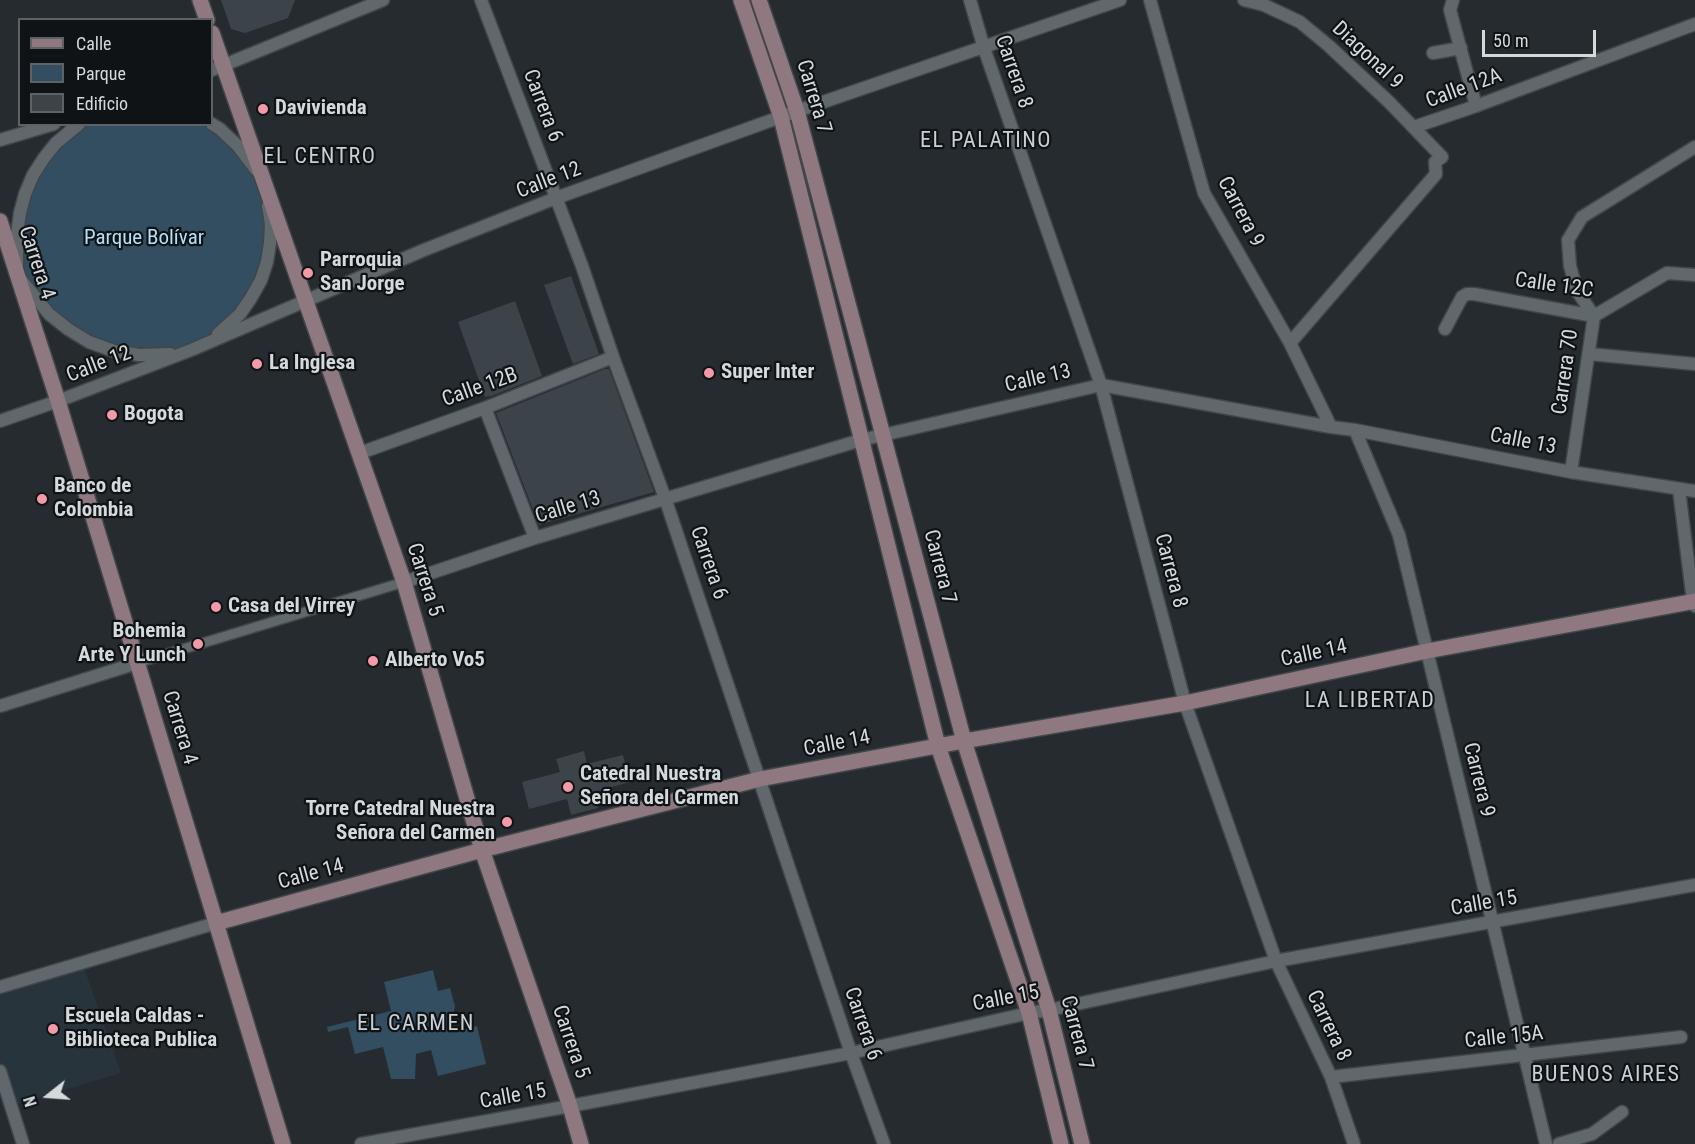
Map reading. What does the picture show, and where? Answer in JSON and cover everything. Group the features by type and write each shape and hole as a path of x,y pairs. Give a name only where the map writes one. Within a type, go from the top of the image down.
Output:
{"main road":[{"path":"200,0 206,18"},
{"name":"Carrera 7","path":"741,0 781,117 938,746 1029,1013 1061,1144"},
{"name":"Carrera 7","path":"759,0 797,111 964,741 1049,1010 1082,1144"},
{"name":"Carrera 5","path":"213,39 218,68 266,187 404,582 482,850 581,1144"},
{"name":"Carrera 4","path":"0,221 58,401 284,1144"},
{"name":"Calle 14","path":"216,923 482,850 760,779 1185,703 1427,651 1694,603"}],"street":[{"path":"218,68 383,0"},
{"name":"Carrera 6","path":"481,0 582,266 665,498 851,1053 884,1144"},
{"name":"Carrera 8","path":"970,0 984,48 1101,384 1185,703 1276,961 1331,1077 1354,1144"},
{"name":"Calle 12","path":"0,421 190,350 424,250 556,198 797,111 1120,0"},
{"name":"Carrera 9","path":"1150,0 1204,193 1290,342 1331,427"},
{"name":"Diagonal 9","path":"1244,0 1264,5 1300,22 1329,46 1442,157 1435,162 1436,174 1290,342"},
{"path":"1453,0 1450,10 1476,106"},
{"name":"Calle 12A","path":"1414,128 1695,24"},
{"path":"1433,53 1461,48"},
{"path":"77,126 56,143 44,158 25,194 17,234 18,275 49,314 89,342 114,351 139,355 165,355 190,350 209,340 232,322 251,298 261,280 267,262 271,224 266,187 238,146 213,125"},
{"path":"0,140 47,126"},
{"name":"Carrera 70","path":"1571,472 1594,316 1577,291 1570,266 1568,240 1582,217 1695,147"},
{"name":"Calle 12C","path":"1445,329 1462,297 1467,294 1594,316 1667,273 1695,275"},
{"path":"1589,354 1695,364"},
{"name":"Calle 12B","path":"360,453 485,408 613,357"},
{"name":"Calle 13","path":"404,582 535,538 861,440 1101,384 1571,472 1695,491"},
{"path":"485,408 535,538"},
{"name":"Carrera 9","path":"1355,430 1399,535 1546,1144"},
{"path":"1679,490 1694,603"},
{"path":"0,706 404,582"},
{"name":"Calle 15","path":"361,1144 851,1053 1276,961 1695,885"},
{"name":"Calle 14","path":"0,987 216,923"},
{"name":"Calle 15A","path":"1331,1077 1681,1037"},
{"path":"0,1071 23,1144"},
{"path":"1559,1144 1592,1134 1622,1112"}],"shaded area":[{"name":"Escuela Caldas - Biblioteca Publica","path":"82,962 121,1073 11,1106 0,1071 0,987"}],"green space":[{"name":"Parque Bolívar","path":"213,125 266,187 267,262 225,329 191,350 139,355 68,329 18,275 17,234 33,175 78,126"},
{"path":"433,970 438,991 450,988 455,1006 452,1020 455,1032 477,1026 486,1064 438,1076 431,1050 416,1054 415,1079 391,1079 383,1047 355,1054 348,1027 328,1032 327,1027 391,1011 384,982"}],"building":[{"path":"221,0 295,0 288,18 245,33 231,29"},
{"path":"571,276 599,354 573,364 544,285"},
{"path":"515,301 542,376 485,397 458,322"},
{"path":"609,369 654,492 539,525 496,413"},
{"name":"Catedral Nuestra Señora del Carmen","path":"584,751 587,764 623,755 630,782 594,792 598,808 571,815 567,799 529,809 522,782 560,772 556,759"}],"place":[{"name":"Davivienda","path":"263,109"},
{"name":"Parroquia San Jorge","path":"308,273"},
{"name":"La Inglesa","path":"257,364"},
{"name":"Super Inter","path":"709,373"},
{"name":"Bogota","path":"112,415"},
{"name":"Banco de Colombia","path":"42,499"},
{"name":"Casa del Virrey","path":"216,607"},
{"name":"Bohemia Arte Y Lunch","path":"198,644"},
{"name":"Alberto Vo5","path":"373,661"},
{"name":"Catedral Nuestra Señora del Carmen","path":"568,787"},
{"name":"Torre Catedral Nuestra Señora del Carmen","path":"507,822"},
{"name":"Escuela Caldas - Biblioteca Publica","path":"53,1029"}],"district":[{"name":"EL PALATINO","path":"986,141"},
{"name":"EL CENTRO","path":"320,157"},
{"name":"LA LIBERTAD","path":"1370,701"},
{"name":"EL CARMEN","path":"416,1024"},
{"name":"BUENOS AIRES","path":"1606,1075"}]}
